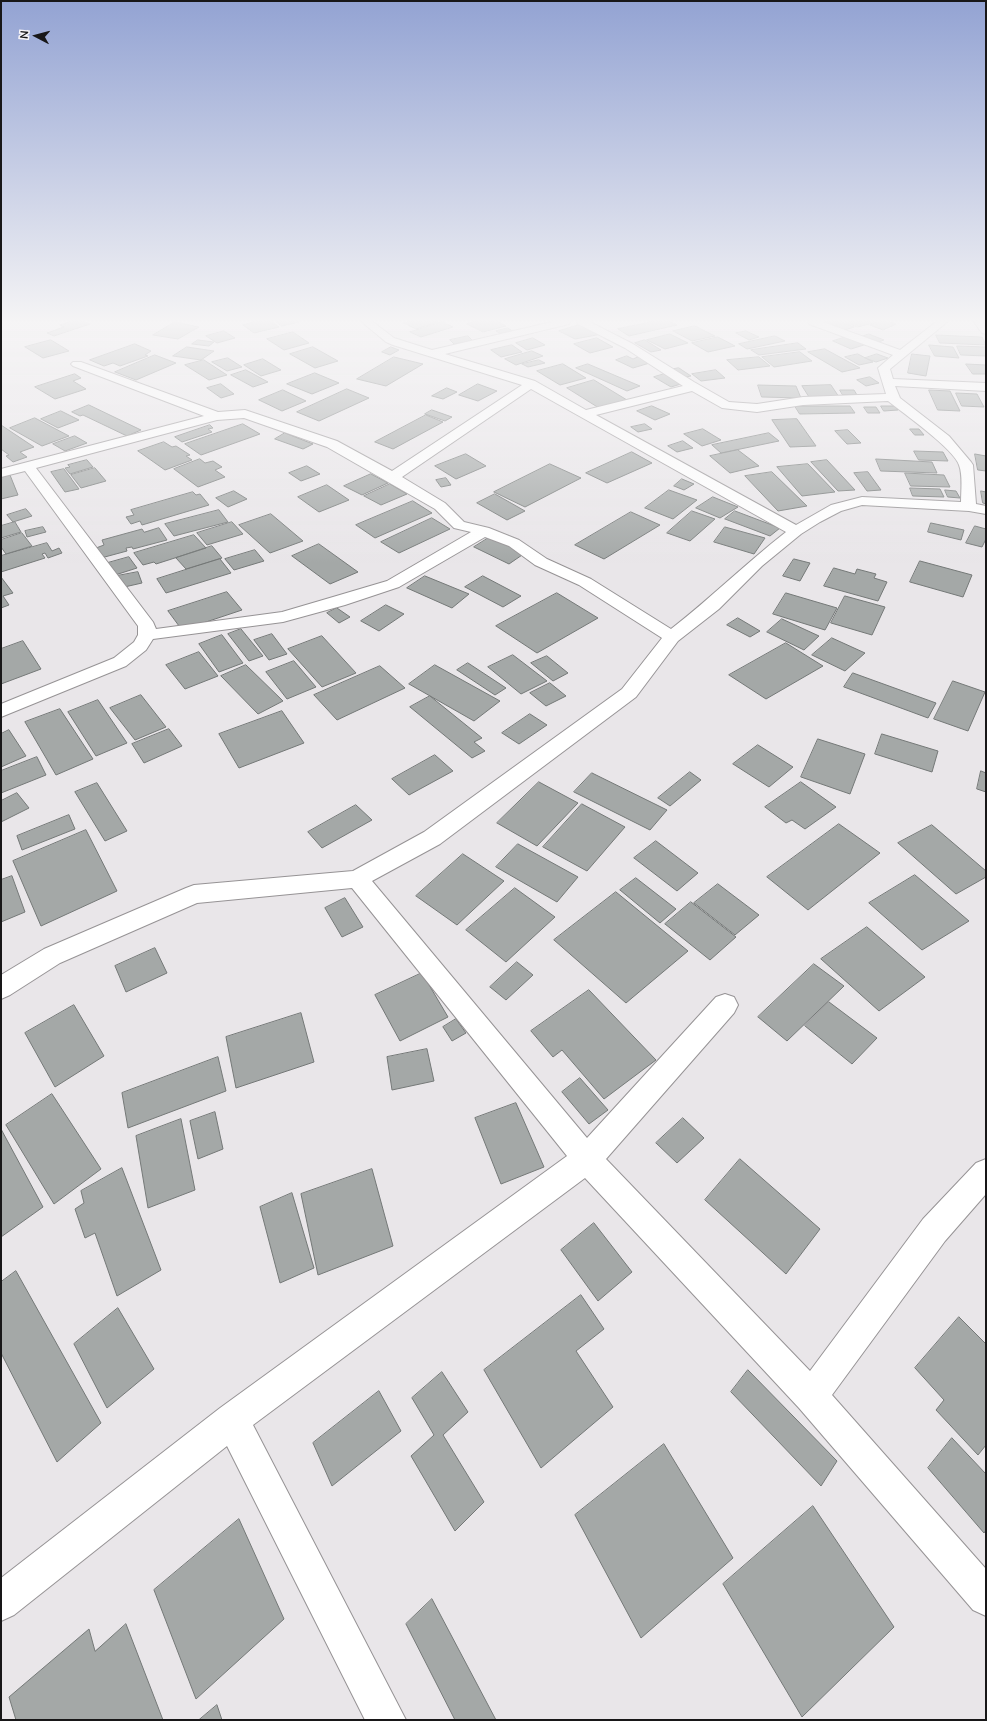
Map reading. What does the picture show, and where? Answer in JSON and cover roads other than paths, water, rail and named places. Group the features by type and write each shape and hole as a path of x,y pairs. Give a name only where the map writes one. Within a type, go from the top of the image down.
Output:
{"street":[{"path":"180,402 217,416"},
{"path":"392,477 504,402"},
{"path":"563,402 664,456 796,531"},
{"path":"584,414 632,402"},
{"path":"723,402 757,408 794,402"},
{"path":"1,988 52,956 194,894 357,879 432,838 628,693 672,636 713,605 756,563 796,531 836,508 862,501 978,508 966,465 959,455 944,439 899,402"},
{"path":"1,472 217,416 245,414 332,444 392,477 440,506 459,524 514,542 541,562 585,582 672,636"},
{"path":"1,711 120,662 140,646 147,635 147,626 28,466"},
{"path":"147,635 283,617 339,601 393,584 484,531"},
{"path":"357,879 588,1159 811,1396 986,1597"},
{"path":"1,1602 232,1420 588,1159 725,1005"},
{"path":"811,1396 934,1230 986,1173"},
{"path":"232,1420 386,1720"}]}
